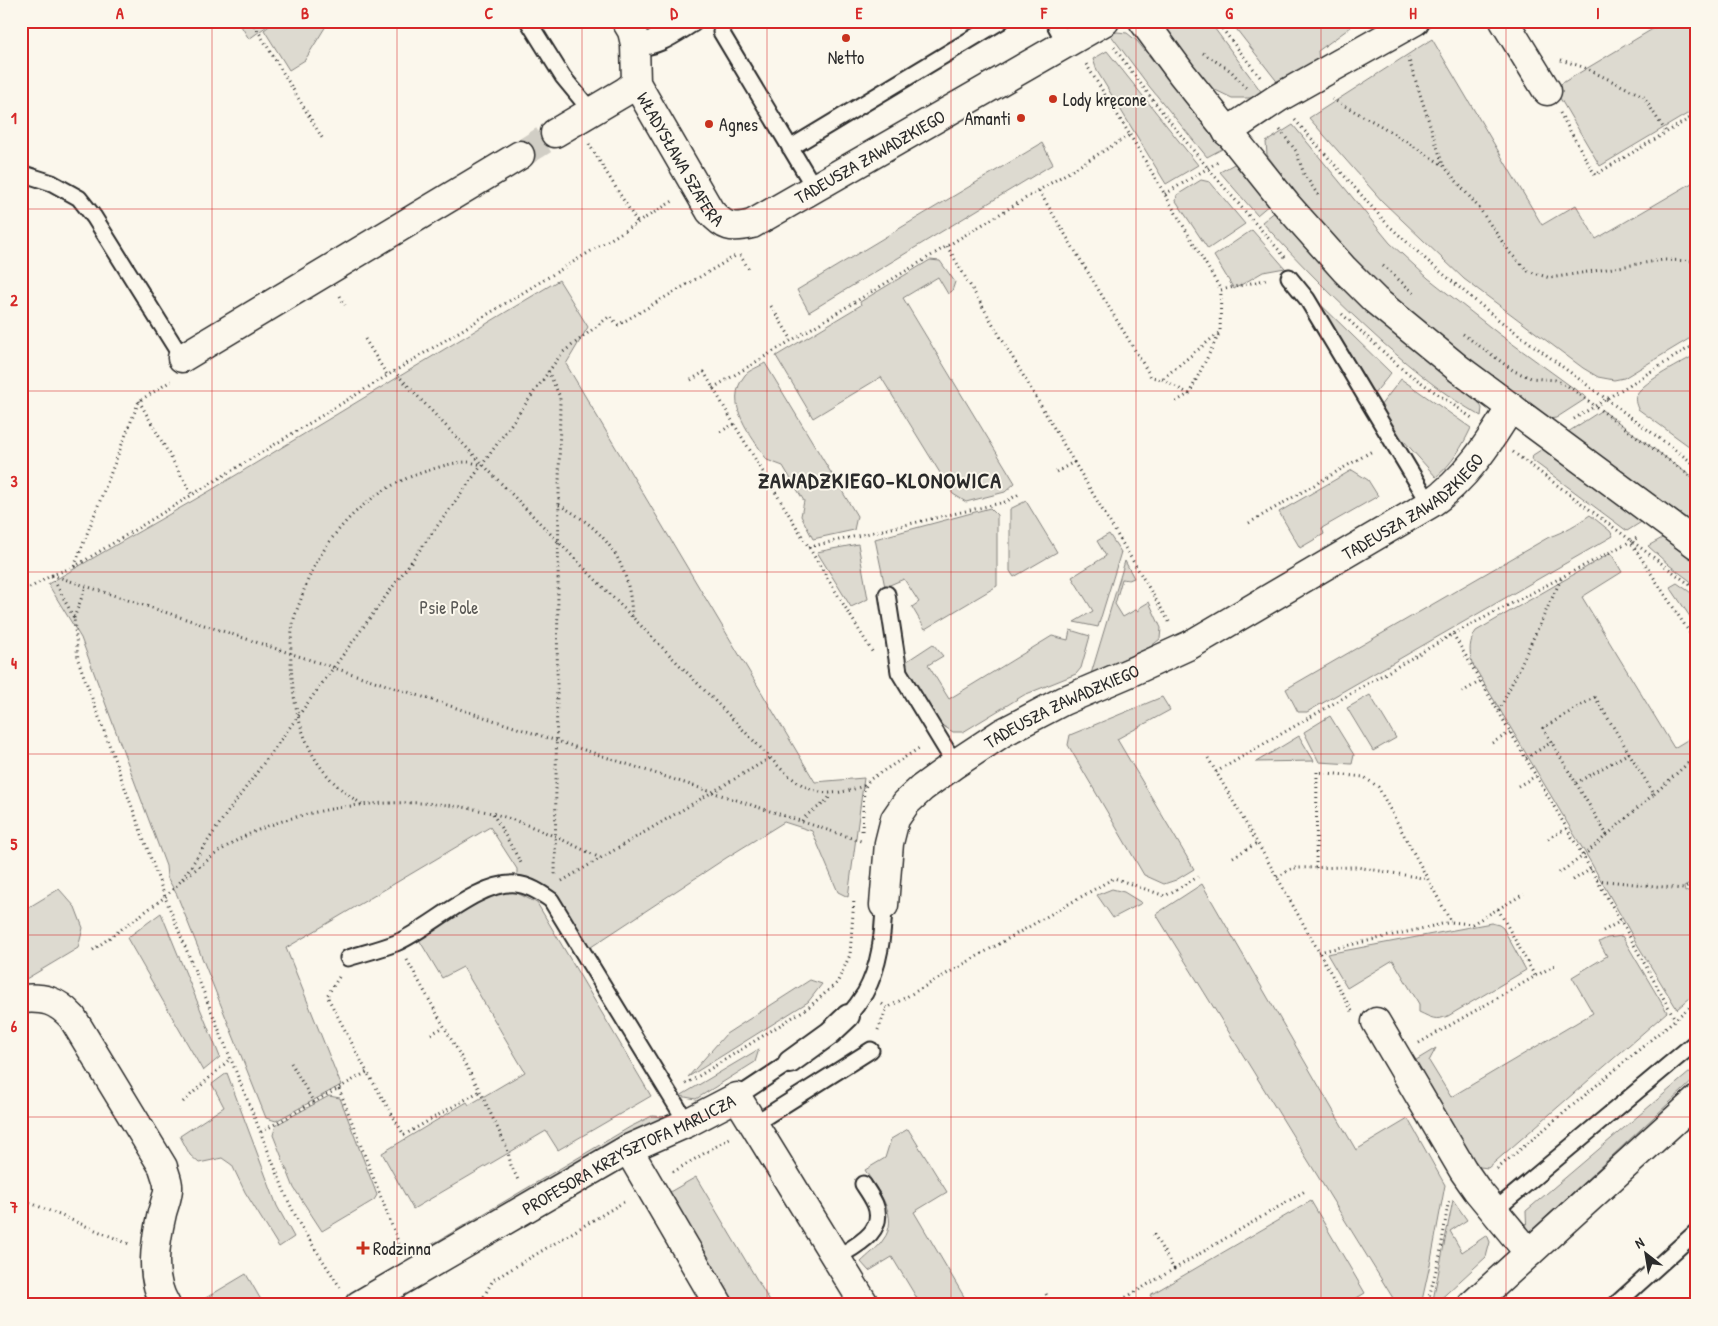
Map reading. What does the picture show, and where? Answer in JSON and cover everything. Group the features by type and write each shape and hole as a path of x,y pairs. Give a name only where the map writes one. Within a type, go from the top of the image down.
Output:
{"street":[{"path":"630,33 646,45 663,38 691,21"},
{"name":"TADEUSZA ZAWADZKIEGO","path":"737,241 752,224 815,189 1059,32 1104,21"},
{"path":"1143,21 1162,49 1227,132 1313,235 1375,300 1434,350 1697,545"},
{"path":"1504,21 1547,90"},
{"path":"1227,132 1270,103 1401,31"},
{"name":"WŁADYSŁAWA SZAFERA","path":"630,33 636,83 710,211 737,241"},
{"path":"574,121 626,91 636,83"},
{"path":"182,358 520,155"},
{"name":"TADEUSZA ZAWADZKIEGO","path":"884,905 890,843 895,818 911,798 955,764 1002,733 1063,701 1184,648 1430,504 1456,484 1511,407"},
{"path":"21,999 37,997 54,1002 65,1009 72,1017 163,1167 168,1186 155,1254 156,1279 161,1297 166,1305"},
{"name":"TADEUSZA ZAWADZKIEGO","path":"790,1062 830,1033 848,1016"},
{"path":"1376,1022 1463,1170 1529,1253"},
{"name":"PROFESORA KRZYSZTOFA MARLICZA","path":"350,1296 628,1149 687,1124 737,1097 865,1305"},
{"path":"1472,1305 1697,1100"},
{"path":"628,1149 719,1305"}],"lane":[{"path":"528,21 563,77 574,121"},
{"path":"790,148 1001,21"},
{"path":"721,32 815,189"},
{"path":"21,173 52,184 79,198 94,216 182,358"},
{"path":"1289,277 1307,299 1430,504"},
{"path":"887,594 899,672 955,764"},
{"path":"348,958 397,942 476,895 497,886 517,884 537,890 551,900 687,1124"},
{"name":"TADEUSZA ZAWADZKIEGO","path":"848,1016 865,994 876,966 883,934 884,905"},
{"path":"1494,1211 1697,1041"},
{"path":"754,1124 871,1050"},
{"name":"TADEUSZA ZAWADZKIEGO","path":"737,1097 790,1062"},
{"path":"836,1258 860,1243 877,1224 878,1213 875,1203 863,1184"},
{"path":"1615,1305 1697,1231"}],"path":[{"path":"252,21 324,141"},
{"path":"1216,21 1270,103 1294,147 1304,174 1323,201"},
{"path":"1401,31 1443,165"},
{"path":"1520,46 1583,67 1643,96 1666,132"},
{"path":"1199,49 1270,103 1394,231 1430,263 1495,317 1697,466"},
{"path":"1085,63 1221,290 1220,332 1189,394 1175,402"},
{"path":"1547,90 1595,175 1697,114"},
{"path":"1327,96 1383,126 1443,165 1479,208 1510,253 1528,271 1550,278 1662,260 1697,261"},
{"path":"574,121 637,222"},
{"path":"713,388 1130,136"},
{"path":"21,593 52,575 74,567 696,187"},
{"path":"1039,191 1151,377 1162,379 1189,394"},
{"path":"181,881 222,820 562,353 610,316 618,325 737,241"},
{"path":"946,246 1184,648"},
{"path":"1379,261 1415,294"},
{"path":"1221,290 1267,279 1289,277"},
{"path":"771,306 792,340"},
{"path":"1458,329 1514,371 1531,378 1549,378 1568,386 1697,481"},
{"path":"1162,379 1220,332"},
{"path":"365,339 387,375"},
{"path":"1517,456 1594,405 1697,343"},
{"path":"74,567 139,401 176,378 182,358"},
{"path":"394,371 559,544 796,782 816,791 830,794 846,792 866,785"},
{"path":"548,371 560,397 554,886 770,758"},
{"path":"691,380 704,372 876,658"},
{"path":"139,401 192,495"},
{"path":"720,432 734,424"},
{"path":"1494,433 1517,456 1697,590"},
{"path":"1249,523 1392,440"},
{"path":"362,804 339,788 320,768 308,748 298,716 290,654 293,622 306,582 318,558 341,527 370,500 397,482 433,469 467,462 482,465"},
{"path":"1056,472 1074,462"},
{"path":"809,547 1005,502 1021,493"},
{"path":"558,504 577,514 593,526 607,541 618,558 626,577 631,597 632,618"},
{"path":"1216,772 1453,634 1654,529 1664,521"},
{"path":"1631,541 1697,644"},
{"path":"52,575 861,841"},
{"path":"52,575 74,618 78,660 165,897 288,1200 301,1227 350,1296"},
{"path":"1499,712 1563,577"},
{"path":"74,618 86,586"},
{"path":"1453,634 1621,920 1675,1019"},
{"path":"1462,692 1481,681"},
{"path":"1607,835 1544,728 1596,697 1654,794"},
{"path":"1492,743 1511,732"},
{"path":"1526,758 1552,742"},
{"path":"1576,783 1629,753"},
{"path":"1559,873 1583,856 1697,755"},
{"path":"1316,868 1317,772 1364,777 1378,787 1451,922"},
{"path":"1518,786 1536,776"},
{"path":"802,822 807,815 827,802 830,794"},
{"path":"93,950 165,897 181,881 230,845 263,829 310,813 362,804 409,803 453,805 492,814 556,835 600,858"},
{"path":"492,814 537,890"},
{"path":"1548,839 1567,828"},
{"path":"1233,857 1257,843"},
{"path":"1277,877 1293,868 1357,867 1428,879"},
{"path":"1573,880 1591,869"},
{"path":"865,994 887,1008 1114,878 1166,896 1198,877"},
{"path":"1597,880 1683,889 1697,883"},
{"path":"1319,952 1451,922 1472,924 1524,894"},
{"path":"1498,909 1535,976"},
{"path":"1603,931 1621,920"},
{"path":"397,942 480,1091 507,1148 519,1182"},
{"path":"348,958 336,984 327,996 404,1135 480,1091"},
{"path":"1396,1056 1555,965"},
{"path":"1475,1187 1697,1001"},
{"path":"431,1034 444,1027"},
{"path":"183,1102 231,1058"},
{"path":"291,1063 314,1103"},
{"path":"261,1132 368,1072"},
{"path":"339,1089 402,1251"},
{"path":"479,1305 493,1280 754,1124"},
{"path":"1113,1305 1305,1190"},
{"path":"21,1200 155,1254"},
{"path":"1153,1233 1174,1269"},
{"path":"1046,1294 1052,1305"}],"green space":[{"path":"238,21 274,21 249,39"},
{"path":"276,21 329,21 305,60 289,70 264,30"},
{"path":"1160,21 1209,21 1263,94 1254,98 1232,98 1211,88"},
{"path":"1230,21 1349,21 1351,27 1318,51 1319,61 1279,84"},
{"path":"1666,21 1697,21 1697,108 1600,166 1554,88"},
{"path":"1117,32 1127,33 1137,41 1224,148 1207,157 1149,86 1110,34"},
{"path":"1432,39 1542,225 1576,205 1596,239 1697,180 1697,334 1624,378 1614,380 1598,377 1583,368 1464,279 1382,201 1309,118"},
{"path":"1107,51 1198,165 1166,184 1097,71 1093,59"},
{"path":"1293,125 1390,243 1428,278 1499,334 1587,398 1556,418 1549,419 1461,355 1399,302 1335,238 1267,155 1266,142"},
{"path":"1042,143 1053,164 809,312 797,290"},
{"path":"1236,163 1270,204 1257,215 1220,172"},
{"path":"1201,180 1210,182 1245,224 1208,249 1176,201 1177,195"},
{"path":"1276,211 1477,400 1482,408 1481,416 1442,391 1406,363 1321,284 1262,222"},
{"path":"1252,230 1285,268 1263,272 1234,289 1214,256"},
{"path":"930,260 940,261 955,282 952,291 948,294 938,277 903,298 1015,483 1005,492 966,502 953,494 881,377 813,418 776,356 861,305 860,302"},
{"name":"Psie Pole","path":"559,280 588,327 566,364 815,782 864,778 848,897 838,892 812,831 784,822 588,949 569,916 552,892 540,883 517,876 517,869 490,827 286,948 341,1085 276,1121 266,1118 177,895 167,877 166,866 81,638 48,584 208,492"},
{"path":"1313,297 1391,373 1374,394"},
{"path":"1697,354 1697,452 1638,409 1635,400 1637,394 1647,383"},
{"path":"765,363 857,516 854,530 813,539 801,516 804,501 783,466 767,460 747,430 738,408 739,386 747,373"},
{"path":"1401,379 1471,428 1456,455 1436,477 1395,431 1380,406"},
{"path":"1602,410 1697,481 1697,526 1568,432"},
{"path":"1544,448 1643,521 1627,531 1532,460 1533,455"},
{"path":"1352,470 1368,480 1378,496 1322,528 1324,534 1300,548 1279,512"},
{"path":"1026,501 1057,552 1014,577 1010,571 1010,509"},
{"path":"990,508 997,515 997,586 925,629 912,607 919,602 904,579 885,587 875,539"},
{"path":"1590,515 1610,531 1613,536 1307,712 1298,712 1286,689"},
{"path":"1109,534 1121,552 1098,627 1074,622 1093,611 1072,577 1106,556 1097,541"},
{"path":"1664,537 1697,562 1697,586 1648,546"},
{"path":"858,544 868,599 851,607 817,552"},
{"path":"1611,553 1622,572 1582,597 1674,748 1697,734 1697,880 1684,887 1685,892 1697,887 1697,899 1692,903 1697,911 1697,992 1677,1009 1472,663 1470,654 1471,642 1476,631"},
{"path":"1125,561 1134,578 1129,580 1122,579 1115,604 1123,617 1135,610 1139,611 1139,608 1149,602 1161,628 1160,639 1150,647 1091,674"},
{"path":"1677,583 1697,597 1697,627 1670,587"},
{"path":"1070,630 1090,636 1081,668 1076,674 1024,695 963,732 953,732 940,724 904,663 933,644 943,656 928,665 949,699 1052,636 1068,640"},
{"path":"1370,695 1396,738 1373,751 1347,708"},
{"path":"1162,697 1170,710 1117,739 1194,869 1176,880 1164,884 1144,875 1068,745 1070,735"},
{"path":"1330,716 1354,755 1352,764 1319,762 1304,732"},
{"path":"1299,736 1314,761 1256,762"},
{"path":"1202,884 1356,1150 1408,1119 1445,1185 1421,1305 1394,1305 1396,1303 1156,914"},
{"path":"59,889 75,907 83,928 78,948 21,982 21,912"},
{"path":"1112,889 1124,892 1142,903 1113,918 1097,895"},
{"path":"511,890 537,903 651,1096 558,1150 546,1131 413,1209 382,1153 467,1102 469,1105 525,1072 463,967 442,978 418,938 491,895"},
{"path":"161,913 220,1057 203,1071 127,938"},
{"path":"1491,923 1503,928 1526,970 1448,1016 1437,1019 1419,1012 1419,1004 1393,960 1347,988 1327,954"},
{"path":"1622,936 1667,1012 1488,1168 1472,1166 1408,1065 1436,1048 1429,1061 1451,1097 1593,1013 1572,977 1607,956 1599,942 1607,938"},
{"path":"810,980 822,984 808,1002 688,1077 726,1034"},
{"path":"759,1049 755,1062 696,1099 680,1096"},
{"path":"1697,1066 1697,1077 1527,1235 1526,1211"},
{"path":"227,1073 277,1206 294,1237 279,1247 245,1192 232,1165 222,1158 199,1163 190,1155 180,1136 224,1107 212,1084"},
{"path":"329,1096 340,1098 377,1195 374,1200 322,1231 294,1188 273,1135 276,1125"},
{"path":"652,1116 665,1117 425,1257 426,1248 630,1127"},
{"path":"908,1129 947,1192 914,1212 969,1305 921,1305 892,1257 869,1271 861,1262 881,1243 888,1231 889,1222 888,1213 881,1195 865,1170 885,1158 891,1139"},
{"path":"696,1177 772,1305 733,1305 668,1193"},
{"path":"1453,1200 1467,1220 1450,1231 1462,1252 1487,1235 1490,1242 1486,1257 1432,1305"},
{"path":"1311,1201 1365,1293 1345,1305 1156,1305 1150,1295"},
{"path":"246,1274 264,1305 201,1305 199,1302"}],"tunnel":[{"path":"520,155 555,133"}],"place":[{"name":"Netto","path":"846,38"},
{"name":"Lody kręcone","path":"1053,99"},
{"name":"Amanti","path":"1021,118"},
{"name":"Agnes","path":"709,124"},
{"name":"Rodzinna","path":"363,1248"}],"district":[{"name":"ZAWADZKIEGO-KLONOWICA","path":"880,480"}]}
